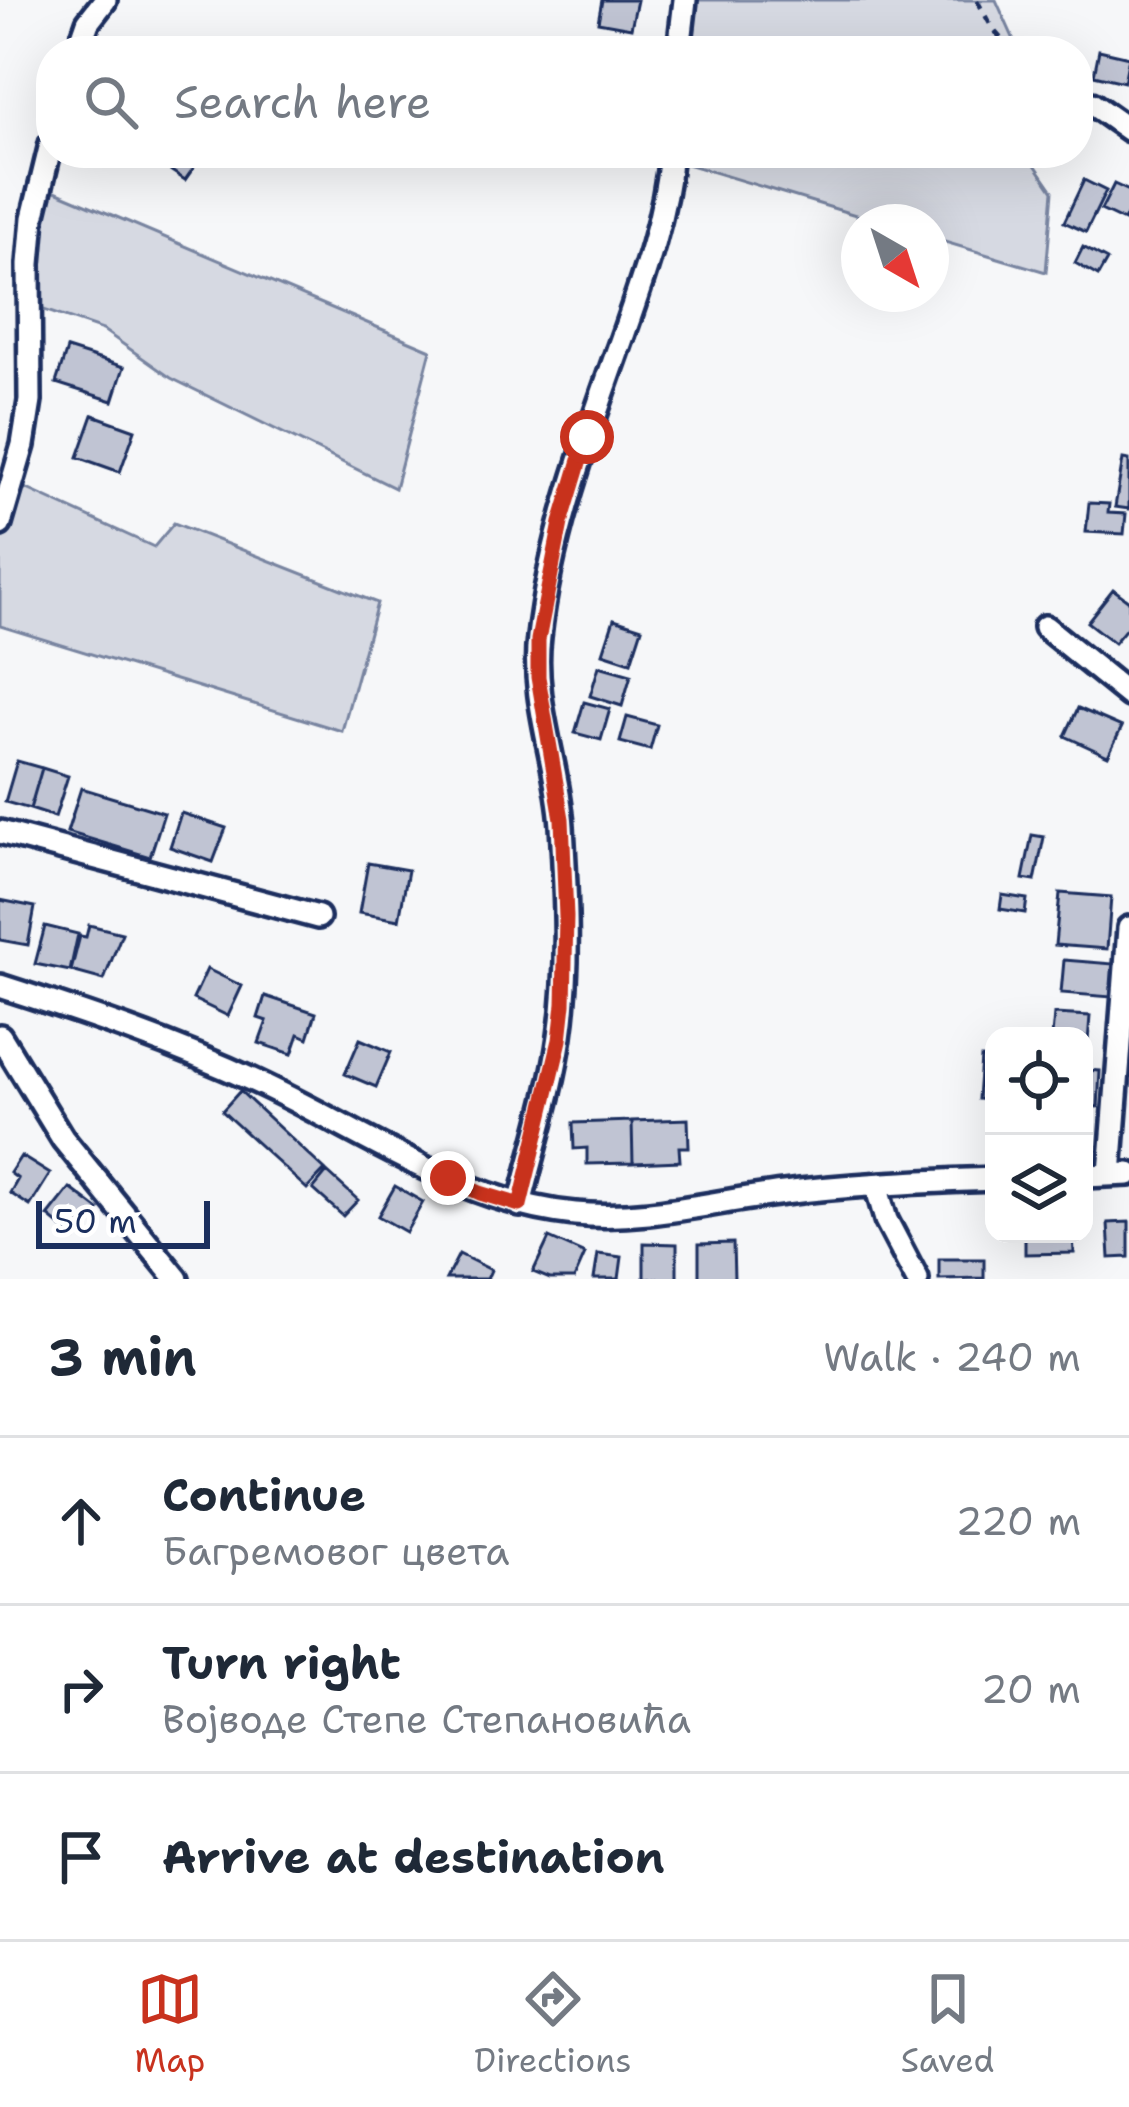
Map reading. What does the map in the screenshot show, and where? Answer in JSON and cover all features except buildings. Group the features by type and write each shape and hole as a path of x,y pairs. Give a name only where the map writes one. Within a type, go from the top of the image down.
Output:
{"street":[{"path":"83,36 104,0"},
{"path":"681,36 685,0"},
{"path":"1093,105 1129,130"},
{"path":"0,524 23,445 30,401 31,241 46,168"},
{"path":"520,1205 560,1040 564,1004 562,819 538,677 538,640 561,523 644,276 669,168"},
{"path":"1045,627 1129,695"},
{"path":"0,832 318,917"},
{"path":"1120,1174 1129,928"},
{"path":"0,986 157,1037 261,1083 480,1193 520,1205 574,1214 623,1215 787,1192 985,1179"},
{"path":"0,1036 63,1138 177,1279"},
{"path":"876,1185 886,1220 917,1279"}],"path":[{"path":"977,0 999,36"}],"shaded area":[{"path":"679,0 996,0 1012,36 678,36"},
{"path":"700,168 1037,168 1053,191 1046,272 949,243 949,204 841,204 841,211"},
{"path":"41,185 431,350 395,488 171,378 103,330 29,305"},
{"path":"12,482 154,547 174,523 377,603 342,731 0,626 0,524"}],"route":[{"path":"448,1178 520,1205 560,1040 566,917 562,819 538,677 538,640 561,523 587,437"}]}
